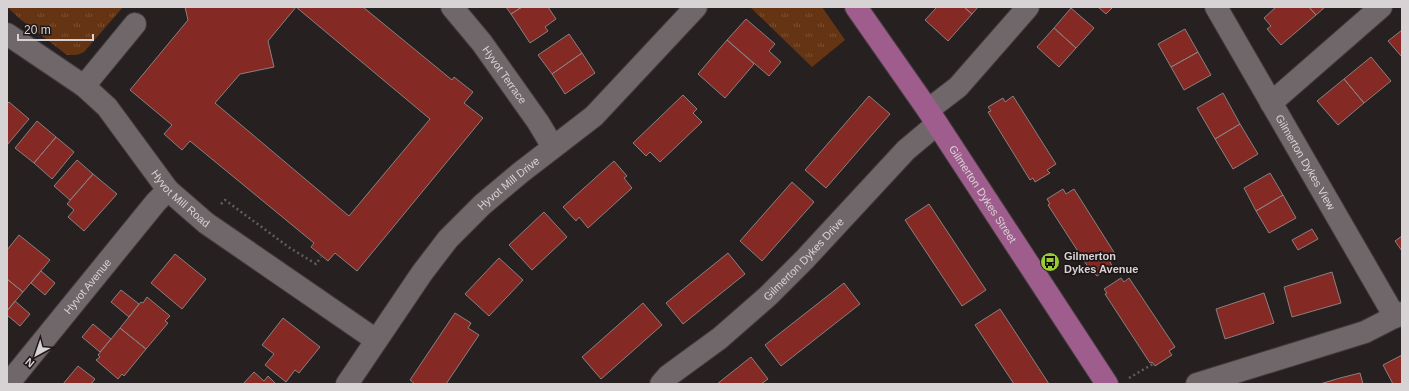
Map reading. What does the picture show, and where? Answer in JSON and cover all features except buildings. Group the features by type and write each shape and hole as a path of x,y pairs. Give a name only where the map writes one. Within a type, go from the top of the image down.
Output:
{"main road":[{"name":"Gilmerton Dykes Street","path":"856,7 1115,382"}],"street":[{"name":"Hyvot Terrace","path":"452,7 482,43 538,122 553,147"},
{"name":"Hyvot Mill Drive","path":"347,384 422,273 448,239 482,206 520,173 594,116 666,41 696,7"},
{"name":"Gilmerton Dykes Drive","path":"662,384 668,376 720,338 768,296 805,259 906,150 932,117 1028,7"},
{"name":"Gilmerton Dykes View","path":"1216,7 1271,103 1399,315"},
{"path":"1271,103 1381,7"},
{"path":"84,86 135,24"},
{"name":"Hyvot Mill Road","path":"7,34 84,86 107,107 168,190 206,223 376,340"},
{"name":"Hyvot Avenue","path":"9,379 156,202 168,190"},
{"path":"1197,384 1365,332 1399,315"}],"path":[{"path":"1115,382 1153,364"}],"green space":[{"path":"7,7 123,7 84,52 77,55 67,55 20,19"},
{"path":"750,7 822,7 845,40 812,67"}],"place":[{"name":"Gilmerton Dykes Avenue","path":"1050,262"}]}
